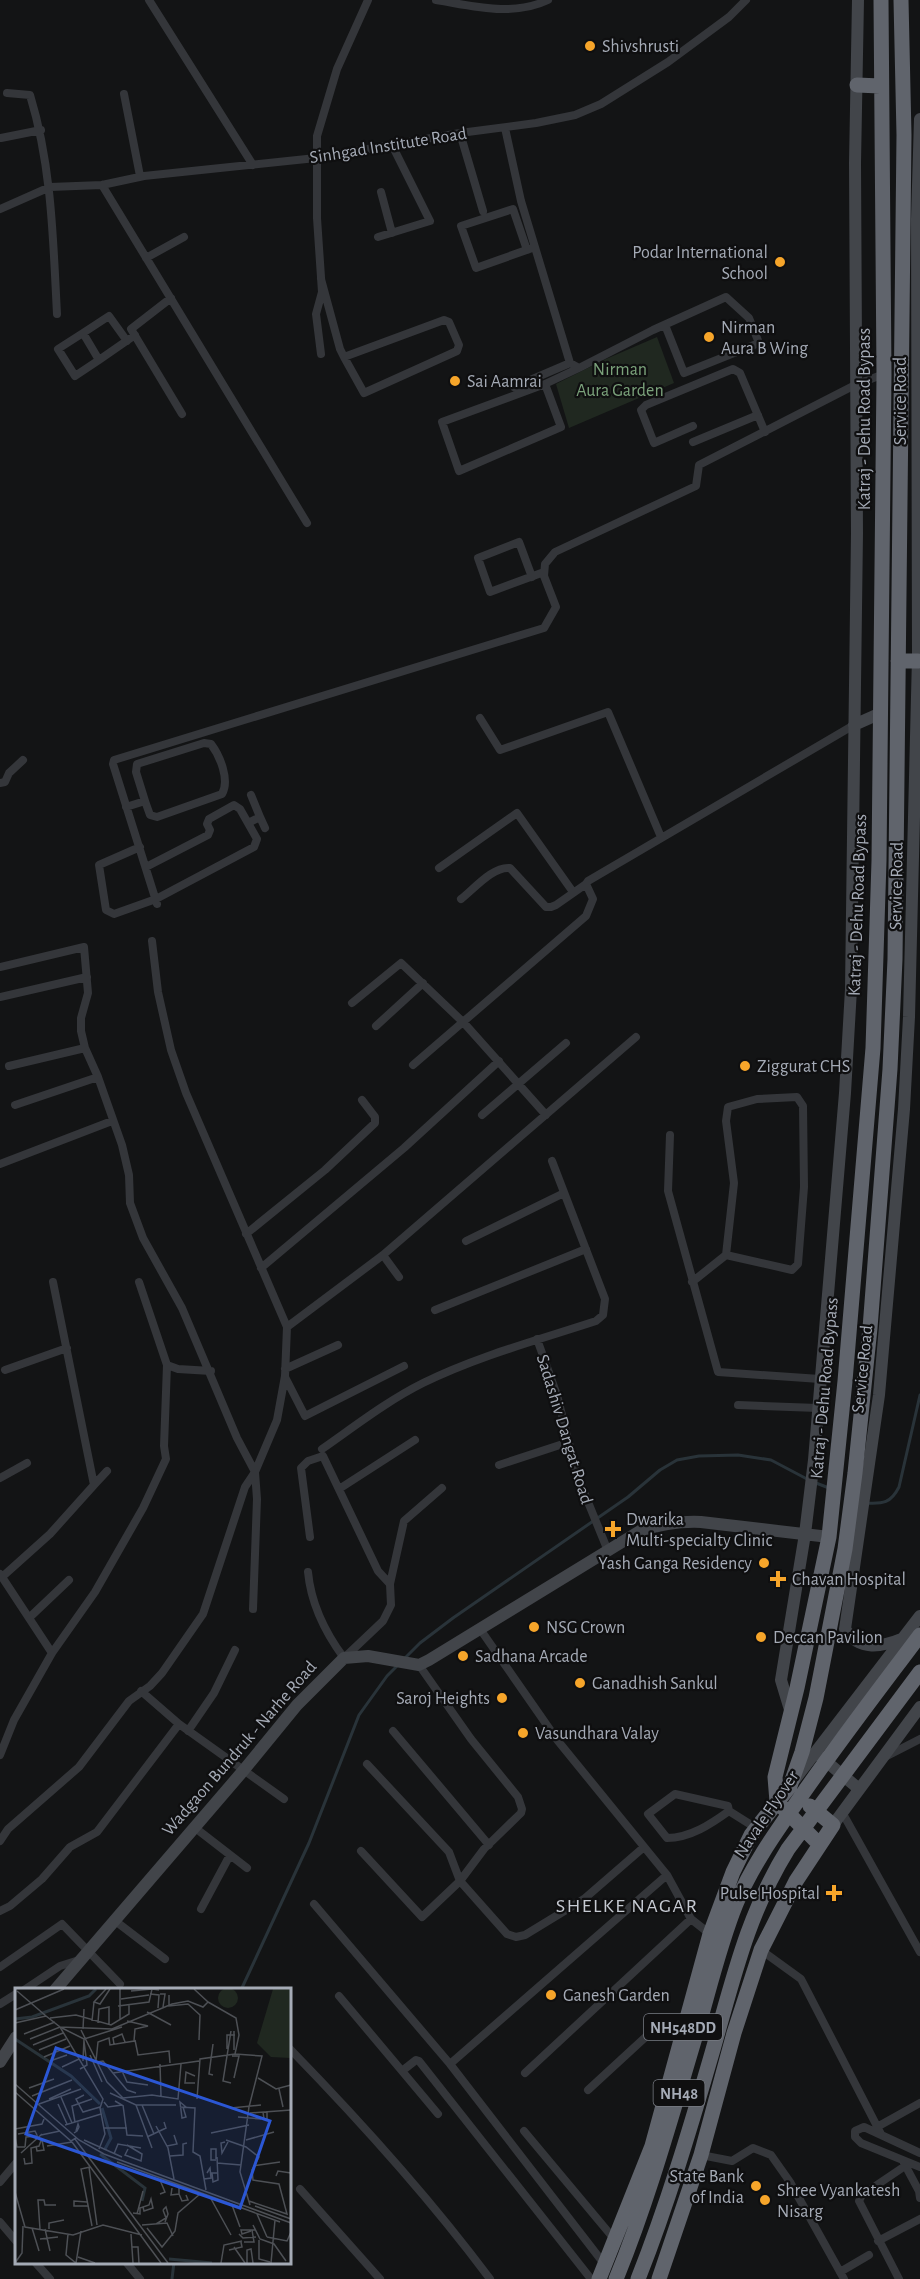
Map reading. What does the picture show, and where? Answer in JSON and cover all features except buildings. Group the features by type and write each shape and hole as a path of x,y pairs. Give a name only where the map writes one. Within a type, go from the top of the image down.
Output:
{"highway":[{"name":"Katraj - Dehu Road Bypass","path":"777,1803 775,1778 829,1537 873,1048 879,861 884,374 881,0"},
{"name":"Katraj - Dehu Road Bypass","path":"602,2272 652,2146 710,1934 733,1872 759,1824 790,1786 802,1752 850,1550 861,1473 890,1069 895,959 904,135 901,0"},
{"path":"857,85 880,86"},
{"path":"898,661 919,657"},
{"name":"Navale Flyover","path":"616,2279 675,2105 723,1942 736,1905 753,1868 771,1838 840,1741 920,1635"},
{"name":"NH48","path":"638,2279 695,2111 741,1949 770,1878 788,1849 857,1754 920,1672"},
{"path":"790,1786 833,1825"},
{"path":"777,1803 819,1844"},
{"path":"759,1824 807,1863"},
{"name":"NH548DD","path":"658,2279 700,2155 734,2033 761,1950 807,1863 833,1825"}],"street":[{"path":"149,0 254,165"},
{"path":"321,354 316,314 322,292 317,136 337,69 368,0"},
{"path":"436,0 526,8 548,0"},
{"name":"Sinhgad Institute Road","path":"0,209 50,187 102,185 140,176 316,158 575,115 601,104 668,62 729,16 746,0"},
{"path":"791,1713 781,1680 805,1534 813,1460 844,1105 851,989 857,533 855,163 858,0"},
{"path":"7,93 30,95 41,130 50,187 57,314"},
{"path":"124,94 140,176"},
{"name":"Service Road","path":"861,1473 879,1395 904,1109 917,845 919,313 917,219 920,119"},
{"path":"505,128 531,249"},
{"path":"1,138 41,130"},
{"path":"460,133 483,211"},
{"path":"378,237 430,221 392,145"},
{"path":"102,185 306,523"},
{"path":"381,192 392,233"},
{"path":"531,249 476,268 461,225 513,209 531,249 570,363 579,368"},
{"path":"146,258 184,237"},
{"path":"321,279 340,350 364,393 456,351 459,345 449,322 444,320 344,357"},
{"path":"545,384 561,427 459,471 442,422 545,384 653,330 726,297 749,318 759,343 684,373 665,325"},
{"path":"171,298 131,329 182,414"},
{"path":"127,341 109,316 58,349 75,376 127,341 135,335"},
{"path":"83,333 99,360"},
{"path":"514,387 570,363"},
{"path":"693,426 654,443 641,410 646,405 733,369 740,374 765,432"},
{"path":"156,902 113,764 116,759 544,628 556,607 544,572 545,564 555,552 696,486 699,465 855,386 884,374"},
{"path":"693,442 758,415"},
{"path":"532,577 519,542 478,558 490,592 532,577 544,572"},
{"path":"480,718 500,750 608,712 661,837"},
{"path":"461,899 495,873 504,868 510,868 546,907 556,905 661,837 854,724 881,713"},
{"path":"204,743 211,744 225,776 225,789 222,794 157,817 150,815 145,801 136,772 137,764 204,743"},
{"path":"0,783 5,782 9,772 23,760"},
{"path":"251,795 265,828"},
{"path":"126,807 145,801"},
{"path":"140,847 99,865 105,910 114,914 156,902 254,848 257,839 240,808 234,805 209,819 207,822 210,833 208,835 146,867"},
{"path":"439,868 517,813 573,892"},
{"path":"248,823 260,816"},
{"path":"413,1065 586,916 593,899 586,884"},
{"path":"1,1837 79,1767 108,1732 129,1701 150,1686 162,1673 203,1614 245,1487 255,1472 277,1420 285,1372 287,1327 186,1093 171,1050 158,992 152,941"},
{"path":"0,967 84,947 88,993 81,1018 81,1031 85,1048 98,1077 122,1145 129,1175 130,1203 143,1238 182,1308 211,1371 237,1438 255,1472 257,1499 253,1609"},
{"path":"352,1004 402,963 464,1023 546,1115"},
{"path":"0,997 87,977"},
{"path":"376,1026 423,983"},
{"path":"287,1327 383,1255 636,1037"},
{"path":"482,1115 566,1043"},
{"path":"9,1066 85,1048"},
{"path":"261,1268 404,1148 499,1061"},
{"path":"15,1106 98,1077"},
{"path":"692,1282 726,1255 734,1183 726,1120 728,1107 758,1100 797,1097 803,1106 804,1187 798,1264 792,1270 726,1255"},
{"path":"246,1234 325,1170 375,1123 375,1117 362,1100"},
{"path":"0,1164 112,1121"},
{"path":"670,1135 668,1191 718,1372 820,1379"},
{"path":"322,1449 422,1383 461,1366 596,1321 603,1315 605,1299 552,1161"},
{"path":"466,1241 564,1193"},
{"path":"435,1310 586,1249"},
{"path":"383,1255 399,1277"},
{"path":"53,1282 94,1485"},
{"path":"0,1755 14,1720 52,1653 94,1592 143,1508 166,1459 164,1446 166,1365 139,1282"},
{"name":"Sadashiv Dangat Road","path":"537,1339 558,1395 577,1475 608,1551"},
{"path":"285,1372 338,1345"},
{"path":"5,1370 67,1348"},
{"path":"166,1365 178,1369 211,1371"},
{"path":"285,1372 305,1416 404,1366"},
{"path":"738,1405 818,1408"},
{"path":"339,1489 415,1440"},
{"path":"499,1465 569,1442"},
{"path":"310,1538 301,1468 308,1461 323,1456 378,1571 390,1584"},
{"path":"0,1479 27,1463"},
{"path":"52,1653 1,1575 50,1534 107,1471"},
{"path":"308,1572 314,1604 333,1644 344,1658 382,1622 391,1605 390,1584 404,1521 442,1488"},
{"path":"361,1851 422,1917 460,1881 489,1845 516,1819 522,1809 518,1797 415,1664 435,1657 640,1532 660,1524 681,1522 829,1537"},
{"path":"850,1550 845,1629 857,1642 865,1646 886,1645 904,1638"},
{"path":"30,1617 69,1580"},
{"path":"790,1786 920,1616"},
{"path":"480,1629 558,1741 667,1875 691,1919 710,1934"},
{"path":"188,1731 214,1693 235,1650"},
{"name":"Wadgaon Bundruk - Narhe Road","path":"57,1988 297,1706 344,1658 368,1656 415,1664"},
{"path":"141,1691 188,1731 284,1799"},
{"path":"833,1825 920,1707"},
{"path":"0,1911 10,1906 42,1879 69,1847 97,1832 179,1724"},
{"path":"393,1731 489,1845"},
{"path":"882,1759 920,1739"},
{"path":"816,1753 859,1789"},
{"path":"368,1764 450,1852 460,1881 507,1934 516,1937 525,1935 584,1899 644,1847"},
{"path":"729,1811 709,1825 677,1838 667,1838 648,1814 675,1794 728,1806 729,1811 759,1824"},
{"path":"842,1812 920,1952"},
{"path":"194,1827 247,1868"},
{"path":"201,1910 230,1855"},
{"path":"450,2064 667,1875"},
{"path":"314,1904 450,2064 602,2272"},
{"path":"525,2073 691,1919"},
{"path":"114,1920 165,1959"},
{"path":"0,1967 62,1924 85,1955 120,1984"},
{"path":"761,1950 801,1979 879,2130 896,2143 920,2153"},
{"path":"26,1988 60,1966 85,1955"},
{"path":"0,2004 15,1995"},
{"path":"339,1996 438,2114"},
{"path":"588,2090 651,2032 684,2027"},
{"path":"0,2062 15,2039"},
{"path":"291,2050 397,2163 447,2222 490,2279"},
{"path":"402,2071 416,2060 419,2061 591,2279"},
{"path":"920,2103 879,2130 860,2127 855,2134 861,2143 904,2163 920,2167"},
{"path":"905,2112 920,2109"},
{"path":"524,2131 615,2240"},
{"path":"896,2143 919,2191 920,2198"},
{"path":"700,2155 732,2161 753,2148 771,2155 790,2182 842,2275 869,2255"},
{"path":"899,2279 859,2201 862,2195 904,2163"},
{"path":"0,2182 15,2164"},
{"path":"300,2189 380,2279"},
{"path":"878,2241 920,2219"},
{"path":"0,2222 15,2240"},
{"path":"38,2264 50,2279"},
{"path":"128,2264 140,2279"}],"green space":[{"name":"Nirman Aura Garden","path":"657,337 674,383 569,428 556,384"}],"waterway":[{"path":"866,1503 886,1501 899,1487 920,1395"},
{"path":"404,1659 420,1643 453,1618 628,1497 660,1470 677,1460 699,1456 738,1455 771,1460 807,1479"},
{"path":"816,1483 829,1488"},
{"path":"242,1988 309,1843 359,1715 397,1666"},
{"path":"172,2279 174,2264"}],"place":[{"name":"Shivshrusti","path":"590,46"},
{"name":"Podar International School","path":"780,262"},
{"name":"Nirman Aura B Wing","path":"709,337"},
{"name":"Sai Aamrai","path":"455,381"},
{"name":"Ziggurat CHS","path":"745,1066"},
{"name":"Dwarika Multi-specialty Clinic","path":"613,1529"},
{"name":"Yash Ganga Residency","path":"764,1563"},
{"name":"Chavan Hospital","path":"778,1579"},
{"name":"NSG Crown","path":"534,1627"},
{"name":"Deccan Pavilion","path":"761,1637"},
{"name":"Sadhana Arcade","path":"463,1656"},
{"name":"Ganadhish Sankul","path":"580,1683"},
{"name":"Saroj Heights","path":"502,1698"},
{"name":"Vasundhara Valay","path":"523,1733"},
{"name":"Pulse Hospital","path":"834,1893"},
{"name":"Ganesh Garden","path":"551,1995"},
{"name":"State Bank of India","path":"756,2186"},
{"name":"Shree Vyankatesh Nisarg","path":"765,2200"}],"district":[{"name":"SHELKE NAGAR","path":"627,1905"}]}
